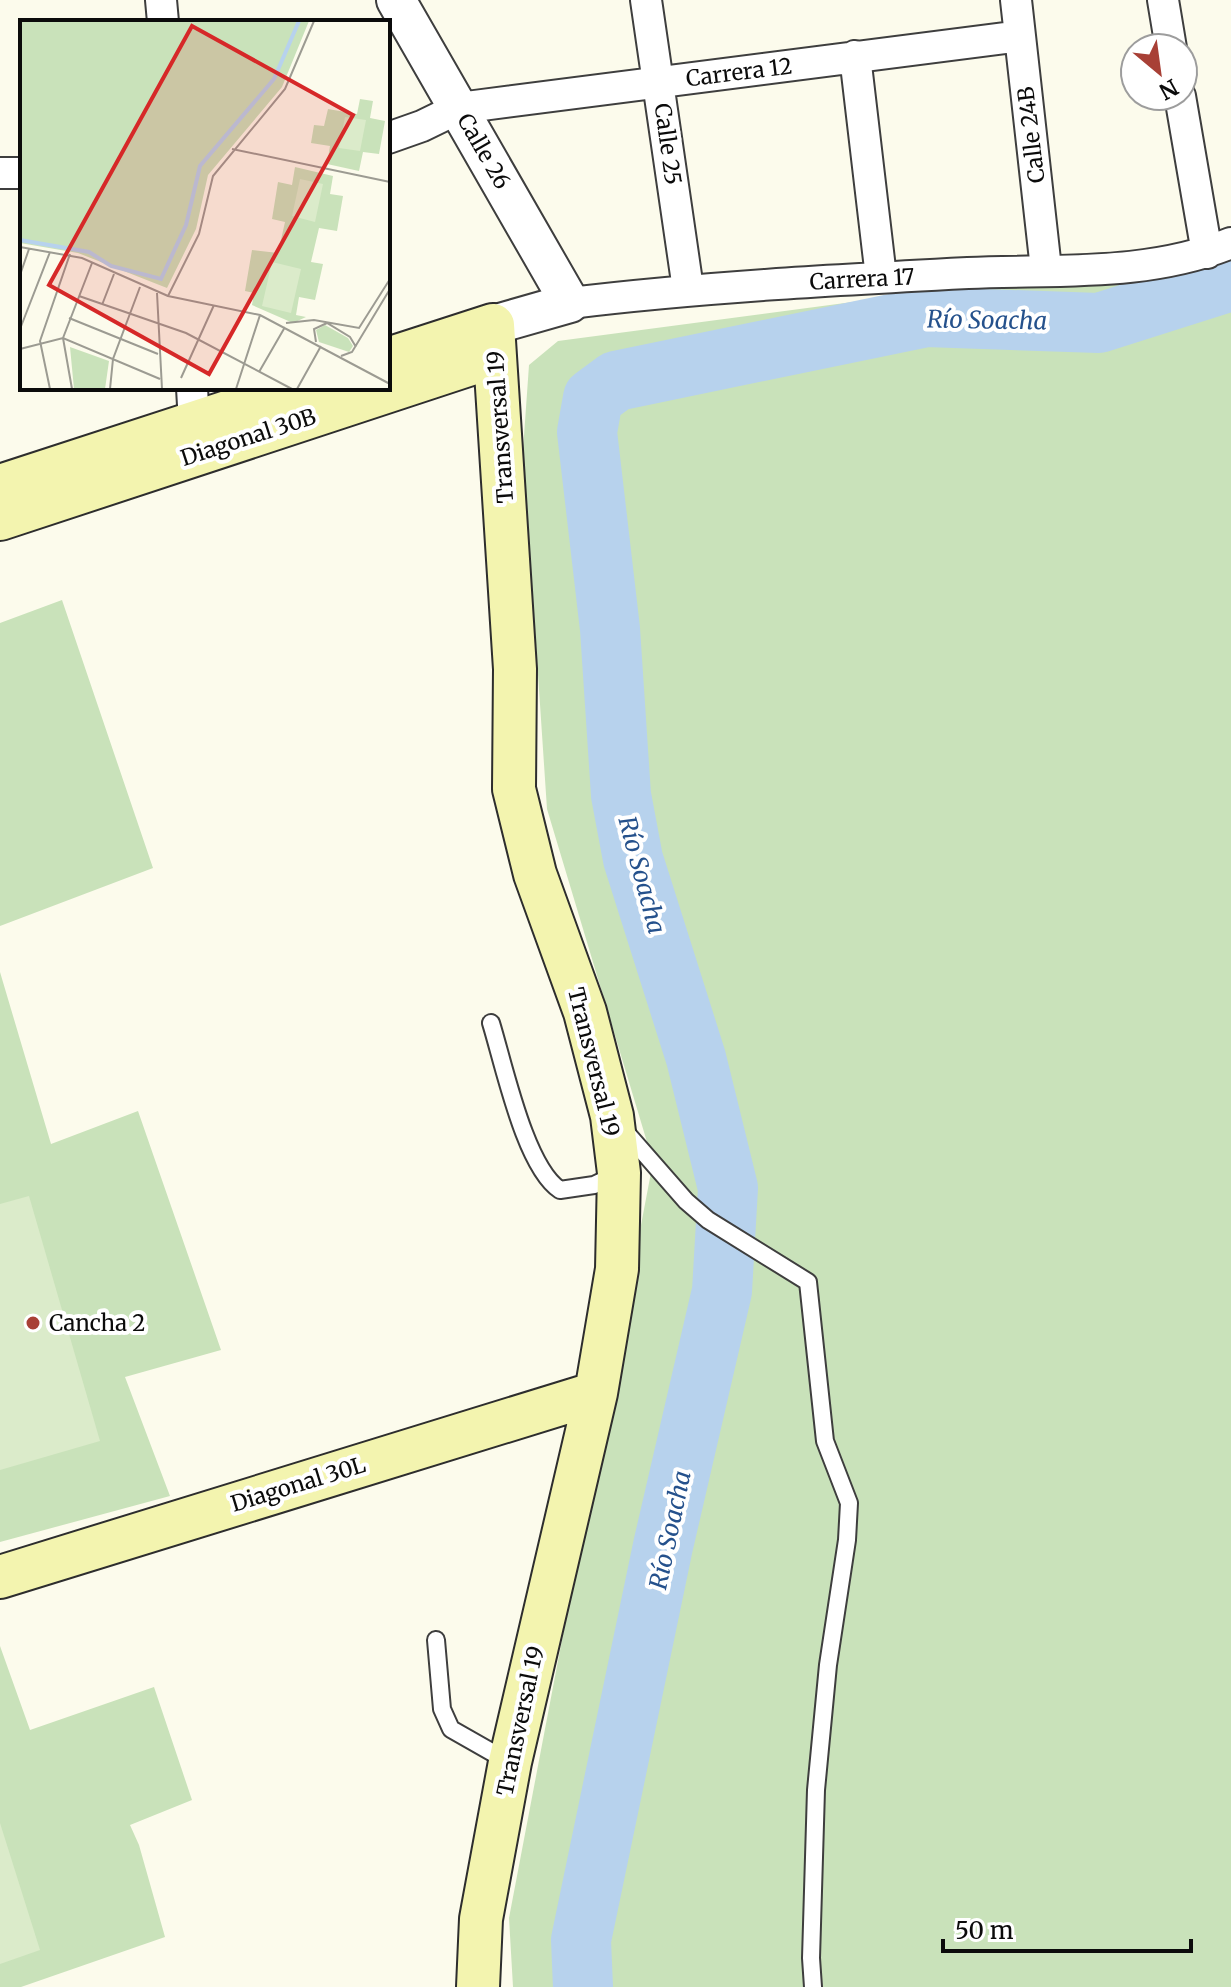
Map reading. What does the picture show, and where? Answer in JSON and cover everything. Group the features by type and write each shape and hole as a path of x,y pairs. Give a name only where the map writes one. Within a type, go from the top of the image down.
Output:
{"main road":[{"path":"390,359 494,340"},
{"name":"Diagonal 30B","path":"390,378 494,340"},
{"name":"Transversal 19","path":"478,1987 481,1919 510,1762 596,1393 617,1269 619,1173 612,1116 585,1012 535,874 514,789 515,669 494,340"},
{"name":"Diagonal 30B","path":"0,486 193,405 288,390"},
{"name":"Diagonal 30B","path":"0,519 356,390"},
{"name":"Diagonal 30L","path":"0,1577 596,1393"}],"street":[{"path":"161,0 163,20"},
{"name":"Calle 26","path":"396,0 570,303"},
{"name":"Calle 25","path":"646,0 688,289"},
{"name":"Calle 24B","path":"1016,0 1046,269"},
{"path":"1163,0 1168,32"},
{"name":"Carrera 12","path":"390,137 459,108 1020,36"},
{"path":"855,56 881,277"},
{"path":"1184,112 1219,248"},
{"name":"Carrera 17","path":"494,340 570,303 688,289 881,277 1046,269 1126,269 1219,248"}],"lane":[{"path":"491,1023 528,1142 548,1182 560,1190 594,1185 619,1173"},
{"path":"612,1116 686,1201 708,1220 808,1282 825,1441 849,1503 816,1790 811,1958 813,1987"},
{"path":"436,1640 442,1709 451,1729 510,1762"}],"green space":[{"path":"1231,256 1231,1987 513,1987 509,1918 653,1162 547,809 523,450 529,365 558,341 958,288 1163,281"},
{"path":"62,600 153,868 0,926 0,623"},
{"path":"0,972 51,1144 138,1111 221,1350 125,1377 170,1496 0,1542"},
{"name":"Cancha 2","path":"29,1196 100,1441 0,1470 0,1204"},
{"path":"0,1646 30,1730 154,1687 192,1800 130,1825 139,1845 165,1937 21,1987 0,1987"},
{"path":"0,1823 40,1950 0,1964"}],"waterway":[{"name":"Río Soacha","path":"583,1987 581,1940 663,1546 722,1291 728,1188 696,1058 633,859 621,795 610,629 587,432 593,398 616,381 926,317 1099,323 1231,281"}],"place":[{"name":"Cancha 2","path":"33,1323"}]}
